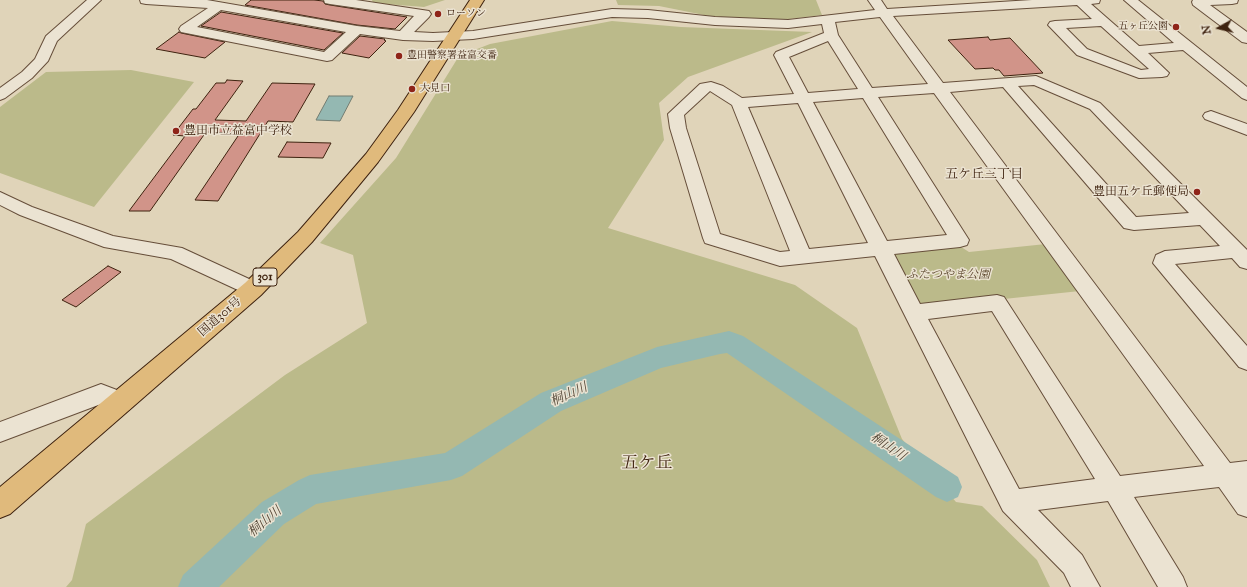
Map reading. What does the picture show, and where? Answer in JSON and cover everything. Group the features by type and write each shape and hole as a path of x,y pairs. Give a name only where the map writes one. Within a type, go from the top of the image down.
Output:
{"highway":[{"name":"国道301号","path":"0,505 253,289 304,237 372,158 405,112 477,0"}],"street":[{"path":"0,95 27,75 41,61 51,39 95,0"},
{"path":"146,0 220,3 357,30 403,36 454,36 502,31 612,13 648,14 774,25 1015,2 1094,0"},
{"path":"330,0 424,14 403,36"},
{"path":"874,0 938,88 1236,474 1247,505"},
{"path":"1130,0 1247,95"},
{"path":"1232,0 1198,2 1247,39"},
{"path":"1080,1 1104,22 1136,50 1162,73 1139,74 1082,52 1055,26 1104,22"},
{"path":"220,3 186,29 327,57 357,30"},
{"path":"802,256 739,103 718,89 711,86 705,87 676,114 678,128 712,238 780,259 960,240 831,35 827,19"},
{"path":"831,35 781,55 1012,502 1073,564 1086,587"},
{"path":"1136,50 1186,46"},
{"path":"1229,80 1247,79"},
{"path":"739,103 1036,80 1095,106 1242,256"},
{"path":"1007,82 1130,223 1134,224 1204,218"},
{"path":"1211,116 1247,130"},
{"path":"0,198 26,211 111,242 176,253 253,289"},
{"path":"1242,256 1165,258 1163,263 1247,361"},
{"path":"914,313 997,303 1114,488 1173,587"},
{"path":"0,432 101,394 122,402"},
{"path":"1012,502 1114,488 1236,474"}],"green space":[{"path":"372,0 445,0 424,7 373,3"},
{"path":"616,0 816,0 822,15 773,21 719,18 659,6 618,5"},
{"path":"612,21 681,27 812,32 688,77 659,103 664,140 608,228 795,285 857,328 902,439 956,502 982,506 1037,560 1050,587 66,587 72,580 86,524 285,375 367,323 353,255 320,243 396,158 459,56 490,44"},
{"path":"131,70 194,82 94,207 0,173 0,107 46,72"},
{"name":"ふたつやま公園","path":"1046,244 1080,291 918,308 888,252 958,245 969,252"}],"water":[{"path":"329,96 353,96 340,121 316,120"}],"building":[{"path":"251,0 314,0 323,1 325,4 330,5 407,17 395,29 357,25 245,5"},
{"path":"221,12 343,33 324,50 201,26"},
{"path":"179,32 225,42 205,58 156,49"},
{"path":"360,36 385,39 384,40 386,41 369,58 342,53"},
{"path":"988,37 990,40 1010,38 1043,73 1004,76 999,70 995,70 993,68 975,69 948,40"},
{"path":"227,80 243,81 215,120 246,121 272,83 315,84 293,122 268,121 218,201 195,200 240,133 206,132 150,211 129,211 185,136 173,135 216,83 225,83"},
{"path":"287,142 331,143 323,158 278,157"},
{"path":"108,266 121,272 76,307 62,300"}],"waterway":[{"name":"桐山川","path":"195,587 273,513 310,490 451,466 551,402 657,358 720,343 729,342 734,344 947,487"}],"place":[{"name":"ローソン","path":"438,14"},
{"name":"五ヶ丘公園","path":"1176,27"},
{"name":"豊田警察署益富交番","path":"399,56"},
{"name":"大見口","path":"412,89"},
{"name":"豊田市立益富中学校","path":"176,131"},
{"name":"豊田五ケ丘郵便局","path":"1197,192"}],"district":[{"name":"五ケ丘三丁目","path":"984,175"},
{"name":"五ケ丘","path":"647,464"}]}
